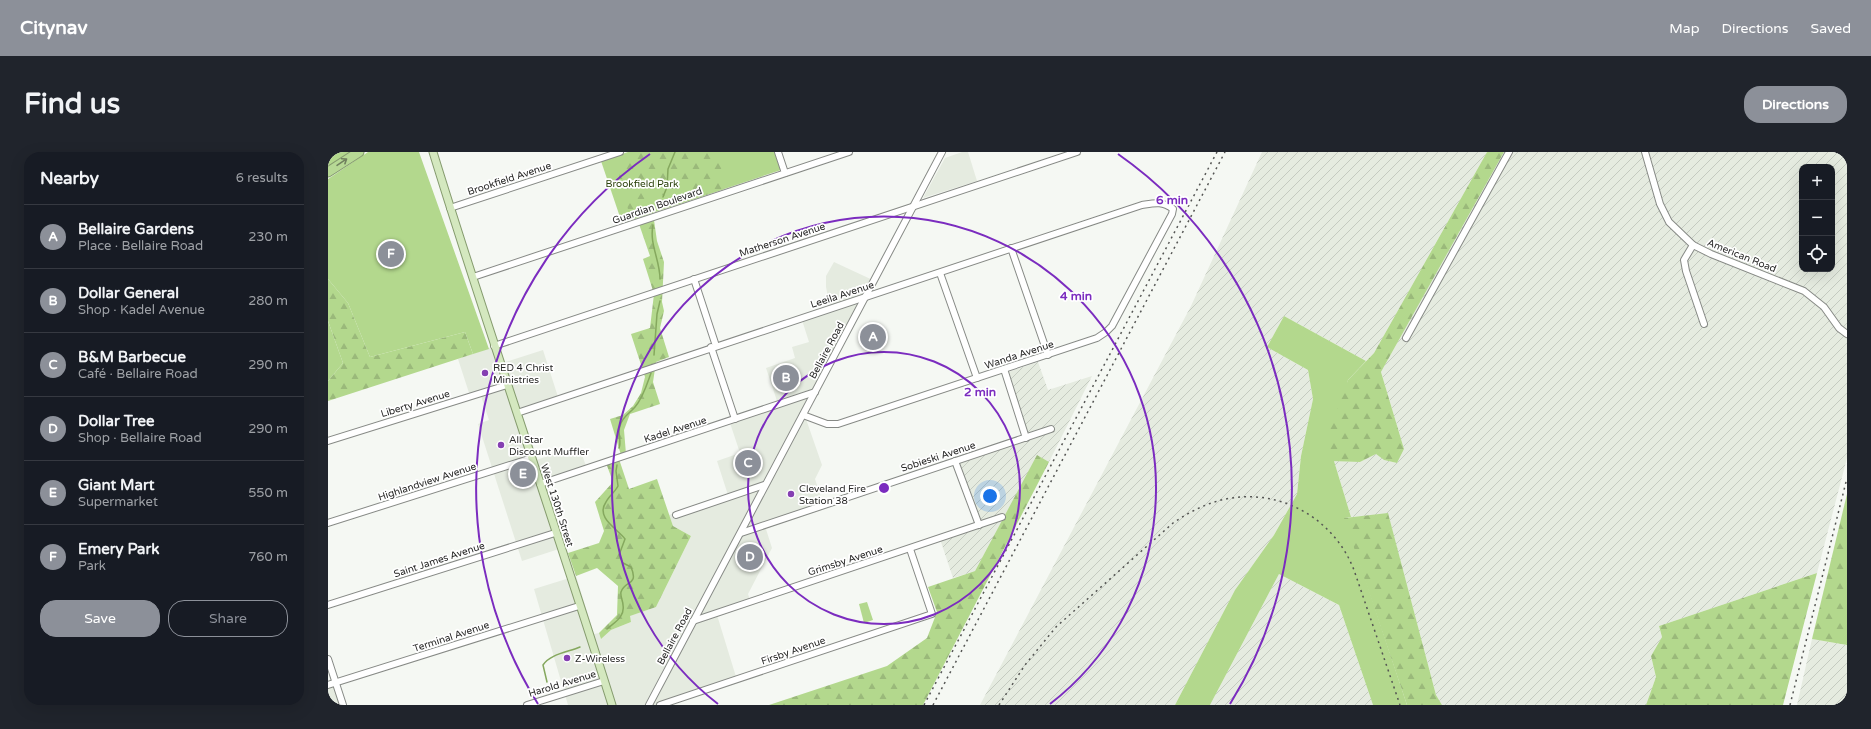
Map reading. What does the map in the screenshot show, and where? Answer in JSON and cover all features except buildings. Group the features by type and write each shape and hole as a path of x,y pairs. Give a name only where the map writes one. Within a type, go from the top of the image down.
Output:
{"highway":[{"path":"328,172 359,152"}],"main road":[{"name":"West 130th Street","path":"433,152 494,346 612,705"}],"street":[{"name":"Brookfield Avenue","path":"450,208 620,152"},
{"path":"778,152 785,173"},
{"name":"Guardian Boulevard","path":"473,277 849,152"},
{"name":"Bellaire Road","path":"649,705 741,533 764,485 803,415 942,152"},
{"name":"Matherson Avenue","path":"494,346 1077,152"},
{"path":"1406,338 1509,152"},
{"name":"American Road","path":"1645,152 1660,204 1669,222 1693,245 1711,254 1804,291 1824,307 1839,328 1847,334"},
{"name":"Leeila Avenue","path":"517,413 713,346 940,273 1142,205 1156,202 1165,203 1173,209"},
{"name":"Wanda Avenue","path":"803,415 827,424 838,424 1097,338 1112,326 1172,214 1173,209"},
{"path":"1693,245 1684,260 1686,272 1704,324"},
{"path":"1011,248 1048,355"},
{"path":"940,273 977,378"},
{"path":"694,279 735,419"},
{"path":"1004,369 1026,438"},
{"name":"Liberty Avenue","path":"328,441 507,385"},
{"name":"Kadel Avenue","path":"540,484 815,392"},
{"name":"Sobieski Avenue","path":"741,533 1051,429"},
{"name":"Highlandview Avenue","path":"328,523 532,458"},
{"path":"955,460 979,525"},
{"path":"676,515 764,485"},
{"name":"Grimsby Avenue","path":"693,621 1002,517"},
{"name":"Saint James Avenue","path":"328,605 555,533"},
{"name":"Firsby Avenue","path":"660,705 932,614 910,549"},
{"name":"Terminal Avenue","path":"328,685 579,606"},
{"path":"328,659 343,705"},
{"name":"Harold Avenue","path":"527,705 604,681"}],"shaded area":[{"path":"962,152 968,152 977,181 923,198 945,158"},
{"path":"1262,152 1487,152 1374,353 1366,361 1284,316 1267,347 1308,370 1313,399 1301,456 1297,494 1274,535 1235,590 1175,705 980,705 1191,306"},
{"path":"1504,152 1847,152 1847,458 1817,573 1659,626 1662,637 1651,656 1656,677 1646,705 1442,705 1436,695 1388,514 1351,517 1334,461 1360,462 1376,454 1384,460 1397,463 1404,449 1381,372"},
{"path":"834,262 877,282 804,418 806,419 822,465 815,479 824,506 765,526 772,548 748,594 751,603 717,615 737,680 666,705 568,705 534,589 576,576 594,634 599,633 601,639 611,630 631,622 629,616 656,607 691,536 673,526 669,515 728,495 717,461 740,453 729,420 778,404 766,368 795,358 792,347 809,342 801,317 830,307 826,287 826,276"},
{"path":"492,347 499,364 543,350 559,400 520,414 536,460 579,446 586,466 538,483 559,549 522,561 478,424 489,420 481,396 471,399 458,359"},
{"path":"1038,362 1048,390 1092,376 1049,462 1037,456 975,571 953,578 939,536 980,523 957,459 1023,436 1003,374"},
{"path":"1279,574 1339,605 1373,705 1210,705"},
{"path":"1812,639 1847,645 1847,705 1797,705"},
{"path":"334,686 340,705 328,705 328,688"}],"green space":[{"path":"328,152 350,152 328,167"},
{"path":"368,152 419,152 489,349 473,354 465,332 370,357 348,303 328,279 328,179"},
{"name":"Brookfield Park","path":"628,152 775,152 781,170 622,223 601,161"},
{"name":"Brookfield Park","path":"639,152 725,152 726,156 721,165 724,189 679,204 672,198 661,195 650,189 645,191 643,195 652,213 631,220 619,177 621,170"},
{"path":"1487,152 1504,152 1381,372 1404,449 1397,463 1384,460 1376,454 1360,462 1330,461 1330,428 1348,380 1374,353"},
{"path":"654,220 657,241 664,262 662,302 664,311 660,328 669,357 656,362 653,382 660,404 630,414 624,430 626,454 621,455 610,419 623,415 633,406 641,393 645,377 631,334 650,328 654,294 643,259 650,256 639,224"},
{"path":"328,279 348,303 370,357 465,332 473,354 328,401 328,381 343,363 328,321"},
{"path":"1284,316 1366,361 1348,380 1330,461 1334,461 1351,517 1345,518 1407,705 1373,705 1339,605 1279,574 1210,705 1175,705 1235,590 1274,535 1297,494 1301,456 1313,399 1308,370 1267,347"},
{"path":"328,321 343,363 328,381"},
{"path":"1037,455 1049,462 923,705 769,705 887,666 927,638 937,612 928,587 975,571"},
{"path":"619,459 629,489 657,479 673,526 691,536 656,607 630,616 631,622 611,630 601,639 599,633 617,615 618,586 597,568 576,576 568,553 599,543 604,531 595,502 613,482 606,463"},
{"path":"1847,494 1847,645 1812,639"},
{"path":"1388,513 1436,695 1442,705 1407,705 1344,518"},
{"path":"1817,573 1783,705 1646,705 1656,677 1651,656 1662,637 1659,626"},
{"path":"867,602 873,620 864,623 859,604"}],"waterway":[{"path":"663,197 667,187 668,169 675,152"},
{"path":"653,225 652,239 660,272 660,279"},
{"path":"654,355 657,314 660,301"},
{"path":"619,448 619,429 621,423 640,399 651,373"},
{"path":"607,629 621,616 623,609 621,592 633,577 631,567 623,563 619,555 625,539 609,523 603,513 603,508 606,502 618,486 616,471 617,465"},
{"path":"547,682 543,665 546,661 550,658 580,647"}],"railway":[{"path":"924,705 1217,152"},
{"path":"933,705 1225,152"},
{"path":"1790,705 1847,478"},
{"path":"999,705 1025,665 1056,627 1173,523 1187,514 1216,501 1232,498 1252,497 1271,499 1289,504 1306,513 1321,524 1334,537 1354,570 1400,705"}],"place":[{"name":"Emery Park","path":"391,254"},
{"name":"Bellaire Gardens","path":"873,337"},
{"name":"RED 4 Christ Ministries","path":"485,373"},
{"name":"Dollar General","path":"786,378"},
{"name":"All Star Discount Muffler","path":"501,445"},
{"name":"B&M Barbecue","path":"748,463"},
{"name":"Giant Mart","path":"523,474"},
{"name":"Cleveland Fire Station 38","path":"791,494"},
{"name":"Dollar Tree","path":"750,557"},
{"name":"Z-Wireless","path":"567,658"}]}
